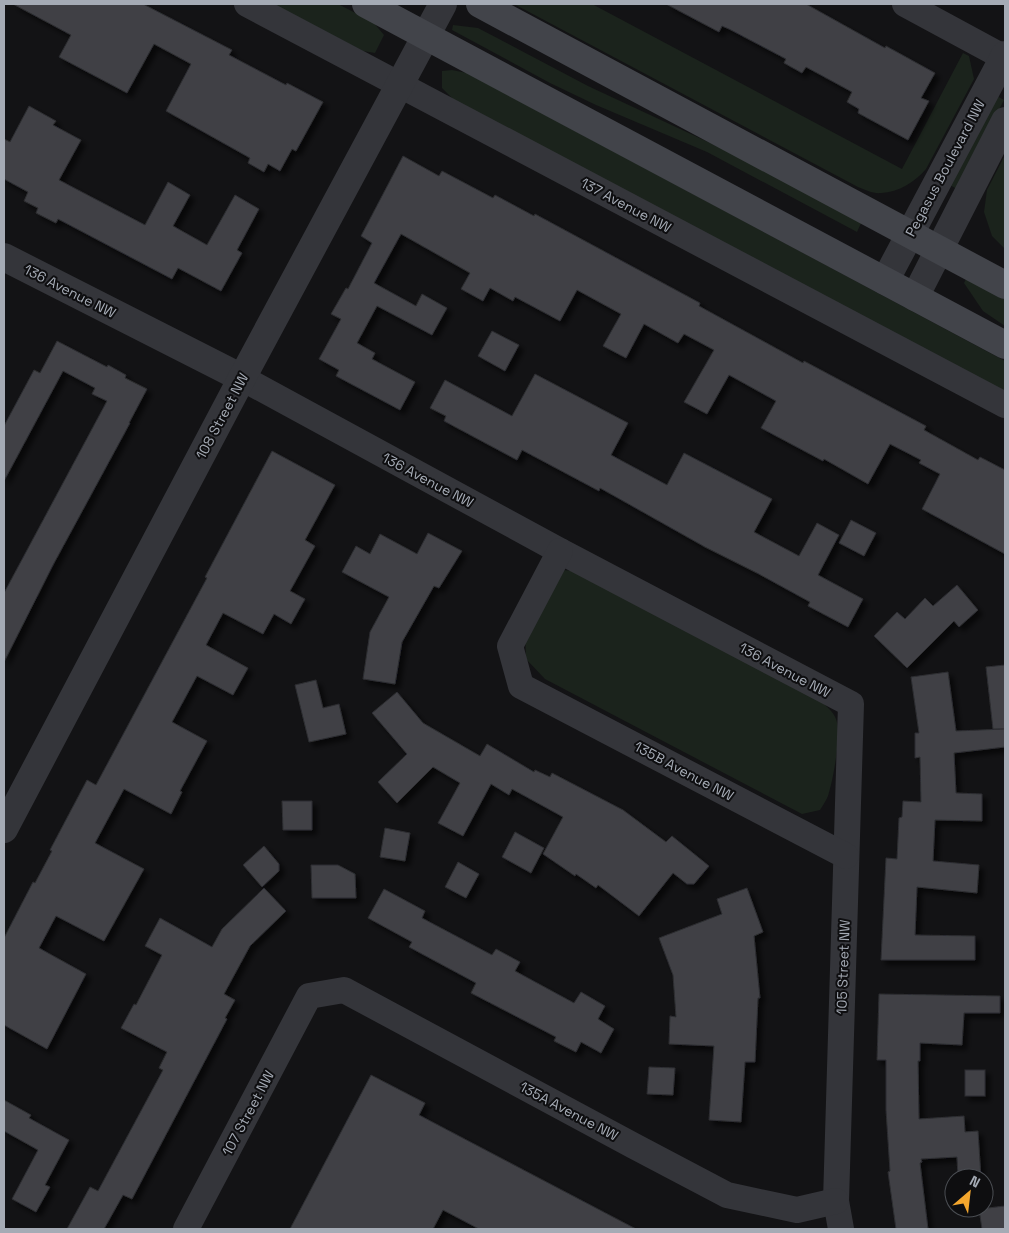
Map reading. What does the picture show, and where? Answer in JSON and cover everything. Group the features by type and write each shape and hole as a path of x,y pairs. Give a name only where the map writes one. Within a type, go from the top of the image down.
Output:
{"main road":[{"path":"366,4 1005,345"},
{"path":"480,4 1005,284"}],"street":[{"name":"137 Avenue NW","path":"247,4 1005,404"},
{"name":"108 Street NW","path":"4,829 242,378 443,4"},
{"path":"905,4 1005,57"},
{"name":"Pegasus Boulevard NW","path":"885,281 1005,57"},
{"path":"915,297 1005,121"},
{"name":"136 Avenue NW","path":"4,257 242,378 560,551 851,704"},
{"name":"135B Avenue NW","path":"560,551 510,646 521,686 846,856"},
{"name":"105 Street NW","path":"841,1229 836,1201 851,704"},
{"name":"135A Avenue NW","path":"309,996 344,990 727,1195 797,1210 836,1201"},
{"name":"107 Street NW","path":"186,1229 309,996"}],"shaded area":[{"path":"273,4 338,4 373,22 384,35 375,53 363,51"},
{"path":"514,4 592,4 902,169 963,53 969,56 974,79 926,169 912,182 900,188 888,192 875,193 858,187"},
{"path":"453,25 478,28 588,86 753,163 862,221 857,232 707,152 596,105 550,83 452,30"},
{"path":"452,70 467,73 1005,361 1005,392 454,100 442,88 442,71"},
{"path":"995,95 1004,100 957,189 948,184"},
{"path":"1005,155 1005,249 992,236 984,212 987,190"},
{"path":"966,279 1005,297 1005,326 983,311 964,283"},
{"path":"562,570 575,571 818,699 826,706 836,719 838,735 830,789 820,810 802,814 545,679 526,659 525,631"}],"building":[{"path":"13,4 143,4 232,50 229,55 323,102 296,151 292,149 280,171 268,164 264,172 248,163 250,158 166,111 191,64 154,44 127,93 59,57 71,35"},
{"path":"666,4 806,4 885,48 886,46 935,73 921,98 929,101 908,140 858,113 859,109 847,102 852,92 806,67 802,73 784,63 786,59 729,29 722,26 719,32"},
{"path":"29,106 56,121 53,125 81,140 59,180 145,225 168,182 190,195 173,226 207,245 235,195 259,209 237,250 242,253 221,291 178,268 172,279 58,219 56,223 36,213 38,208 24,201 28,192 4,179 4,139 10,142"},
{"path":"403,156 439,176 442,171 493,198 495,195 534,216 535,214 700,303 699,306 803,363 804,361 926,426 924,430 978,460 980,457 1005,470 1005,554 922,509 940,474 919,463 921,460 890,444 868,484 824,459 823,461 761,428 776,401 729,375 707,414 684,402 714,350 684,334 678,343 644,324 626,358 603,346 621,314 577,290 560,321 515,297 513,301 490,288 483,301 461,289 470,273 401,234 374,283 416,306 422,294 447,308 432,335 377,306 357,343 375,353 372,359 415,382 400,410 336,376 339,370 319,359 341,319 331,314 346,288 348,289 372,243 361,236"},
{"path":"492,331 519,345 505,371 478,356"},
{"path":"57,341 107,367 108,365 126,375 125,378 147,389 53,565 4,662 4,593 107,401 92,394 95,388 63,371 4,481 4,426 34,370 40,373"},
{"path":"535,374 628,423 611,455 667,485 684,453 772,499 754,532 799,556 817,523 839,535 818,575 863,599 848,627 808,606 810,602 705,547 600,488 599,491 522,450 517,460 444,421 446,416 430,408 445,380 512,416"},
{"path":"272,451 335,485 305,540 315,546 290,591 305,599 291,624 274,614 263,634 223,613 206,645 248,668 233,695 197,676 172,722 207,741 180,791 182,792 171,814 124,789 95,843 144,869 104,941 56,916 39,948 86,974 47,1049 4,1025 4,938 33,882 35,883 52,851 50,850 87,780 96,785 207,578 205,577"},
{"path":"851,520 876,533 864,556 839,543"},
{"path":"428,533 462,551 439,588 434,586 402,642 395,684 363,679 370,632 389,597 342,572 356,546 370,554 380,534 417,554"},
{"path":"957,585 978,610 959,627 954,621 907,668 874,636 897,612 905,619 925,598 933,606"},
{"path":"1005,665 1005,729 993,729 986,667"},
{"path":"948,672 956,731 1005,729 1005,747 954,753 956,793 982,794 982,821 935,820 933,861 979,865 977,893 917,887 915,935 975,936 975,960 881,960 886,858 897,859 899,818 902,817 903,801 921,802 920,757 915,758 915,733 919,733 911,677"},
{"path":"316,680 323,708 339,704 346,734 309,742 295,685"},
{"path":"397,692 423,723 480,756 487,744 534,772 535,770 550,777 552,773 623,810 666,842 672,836 709,866 694,884 687,884 673,873 639,916 598,885 596,888 543,854 563,817 512,789 509,795 491,784 463,836 438,823 460,783 433,767 397,803 378,782 407,754 372,713"},
{"path":"282,801 312,801 312,830 283,830"},
{"path":"385,828 410,833 405,861 380,857"},
{"path":"515,832 544,848 531,873 502,857"},
{"path":"264,846 279,864 279,871 262,887 243,865"},
{"path":"458,862 479,874 466,898 445,887"},
{"path":"311,865 338,865 355,874 356,898 312,898"},
{"path":"264,888 286,911 250,946 224,994 235,1000 225,1018 227,1019 132,1199 123,1195 104,1229 67,1229 90,1187 98,1191 163,1070 159,1068 167,1052 121,1028 134,1004 136,1005 162,955 145,946 160,918 212,947 222,929"},
{"path":"747,888 763,932 754,936 760,998 758,998 755,1062 745,1062 741,1122 709,1120 714,1046 669,1044 670,1016 676,1017 673,975 659,938 722,914 717,899"},
{"path":"384,889 425,911 422,918 492,955 496,949 520,962 515,971 574,1003 581,992 605,1006 598,1019 614,1029 601,1053 581,1042 576,1052 554,1041 556,1037 471,993 476,983 409,947 412,942 368,918"},
{"path":"879,994 1000,996 1000,1013 964,1013 962,1045 920,1043 920,1061 918,1061 919,1119 964,1116 965,1132 978,1131 980,1168 958,1168 957,1157 921,1159 928,1229 896,1229 888,1172 890,1171 886,1110 886,1060 877,1060"},
{"path":"649,1067 675,1068 673,1095 647,1094"},
{"path":"965,1070 985,1070 985,1096 965,1096"},
{"path":"371,1075 425,1103 419,1115 636,1229 479,1229 443,1210 433,1229 290,1229"},
{"path":"4,1100 31,1115 29,1118 69,1140 45,1185 50,1187 36,1212 12,1199 38,1150 4,1131"},
{"path":"1005,1206 1005,1229 982,1229 980,1218 994,1218 994,1207"}]}
